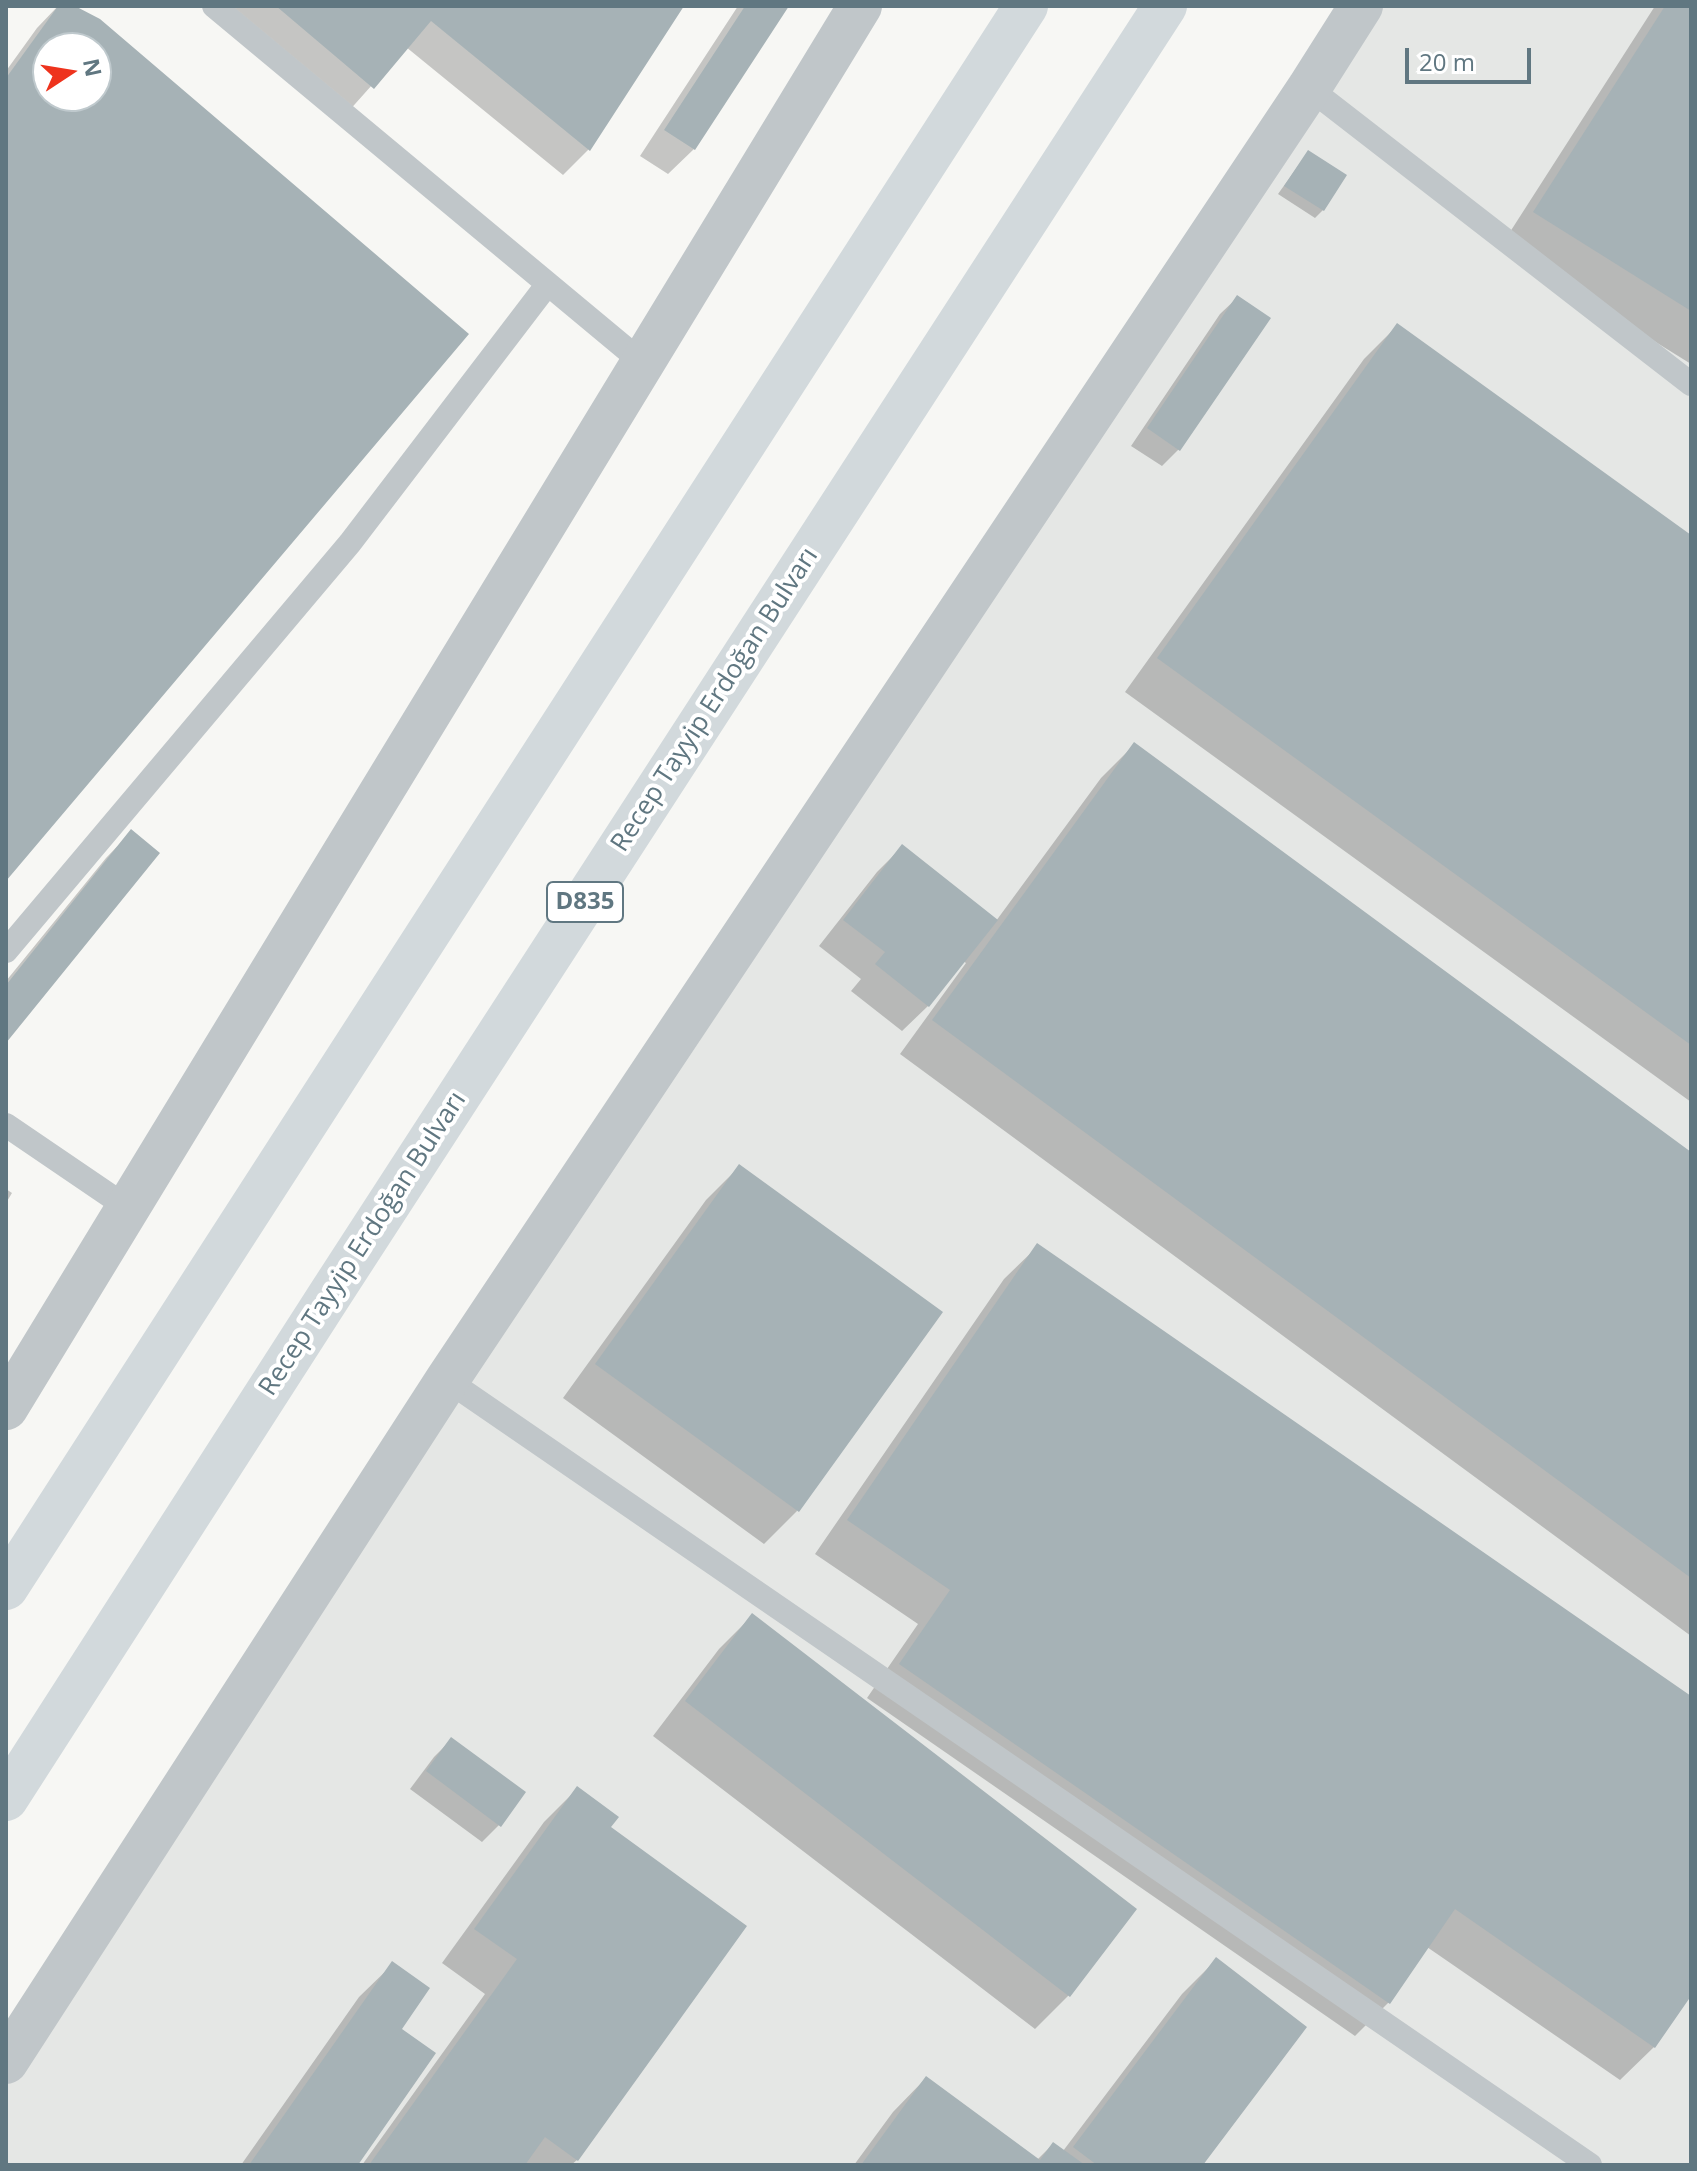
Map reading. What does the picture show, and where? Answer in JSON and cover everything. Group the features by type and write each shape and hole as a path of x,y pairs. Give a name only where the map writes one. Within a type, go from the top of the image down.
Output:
{"highway":[{"path":"6,1588 1026,6"},
{"name":"Recep Tayyip Erdoğan Bulvarı","path":"6,1799 1165,6"}],"street":[{"path":"6,1408 860,6"},
{"path":"6,2062 447,1380 1361,6"}],"lane":[{"path":"214,6 643,363"},
{"path":"1309,88 1691,384"},
{"path":"6,951 350,543 547,285"},
{"path":"6,1125 128,1208"},
{"path":"447,1380 1590,2165"}],"shaded area":[{"path":"1364,6 1691,6 1691,2165 6,2165 6,2062"}],"building":[{"path":"58,6 75,6 100,19 469,334 6,881 6,78 32,42 32,112 112,112 112,32 39,32"},
{"path":"276,6 684,6 590,151 431,21 374,89"},
{"path":"745,6 789,6 695,150 664,130"},
{"path":"1665,6 1691,6 1691,311 1533,212"},
{"path":"1308,150 1347,175 1324,211 1284,186"},
{"path":"1237,295 1271,318 1180,451 1147,428"},
{"path":"1397,323 1691,535 1691,1045 1157,658"},
{"path":"1134,742 1691,1152 1691,1578 932,1020"},
{"path":"131,829 160,853 6,1043 6,985"},
{"path":"902,844 998,920 929,1007 875,964 885,952 843,920"},
{"path":"739,1164 943,1312 799,1512 595,1364"},
{"path":"1037,1243 1691,1696 1691,1996 1655,2048 1455,1909 1390,2004 899,1664 950,1590 847,1520"},
{"path":"752,1613 1137,1909 1070,1997 685,1701"},
{"path":"451,1737 526,1792 501,1827 426,1771"},
{"path":"577,1786 619,1817 611,1827 747,1926 578,2161 545,2137 525,2165 369,2165 517,1959 474,1929"},
{"path":"1216,1957 1307,2027 1203,2165 1097,2165 1073,2147"},
{"path":"392,1961 430,1988 402,2029 436,2053 358,2165 249,2165"},
{"path":"926,2076 1040,2160 1053,2142 1085,2165 861,2165"}]}
